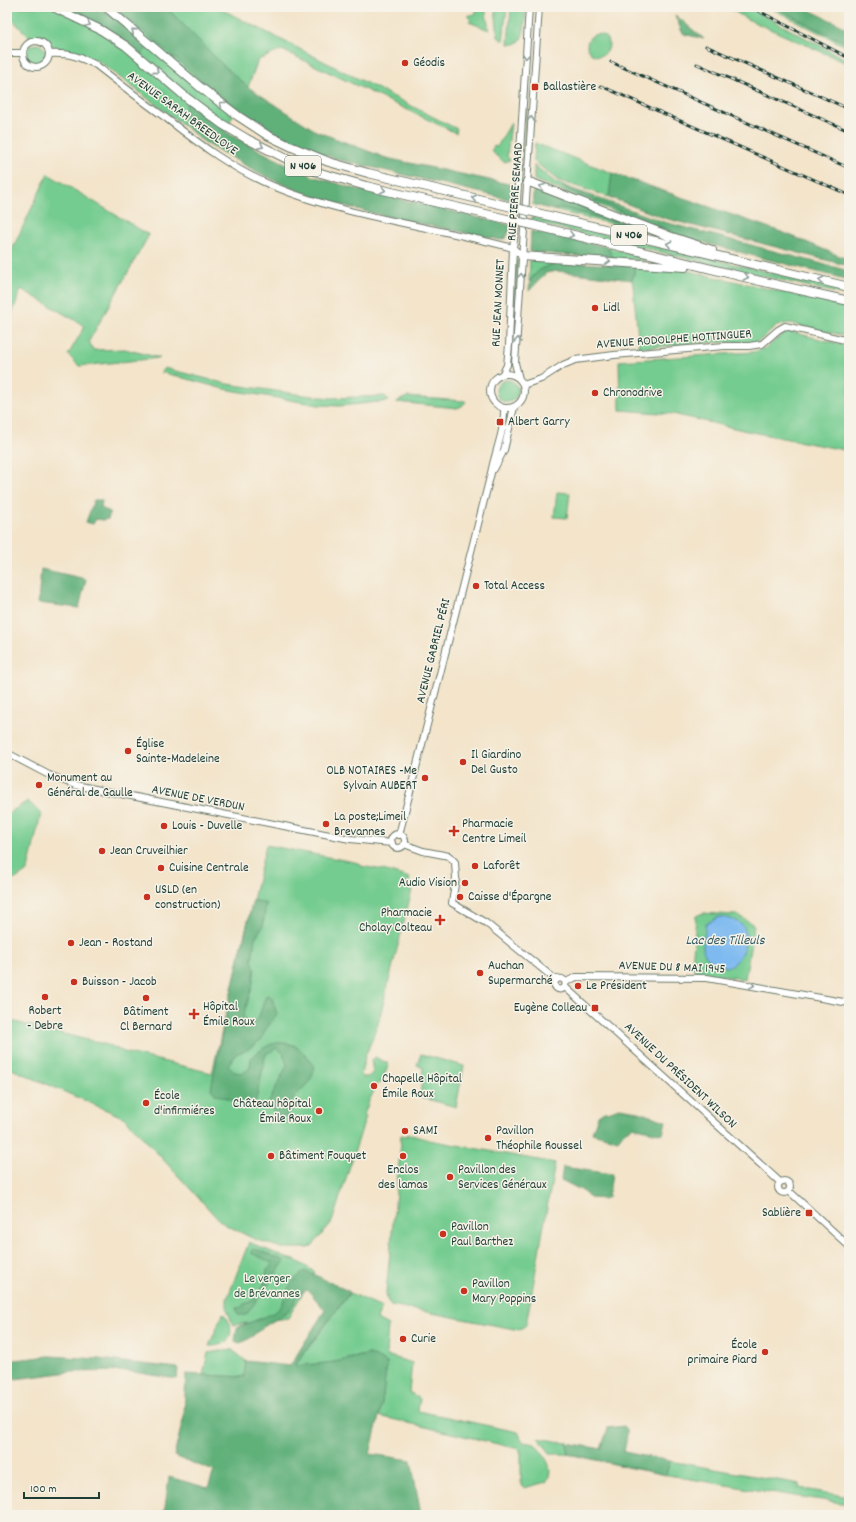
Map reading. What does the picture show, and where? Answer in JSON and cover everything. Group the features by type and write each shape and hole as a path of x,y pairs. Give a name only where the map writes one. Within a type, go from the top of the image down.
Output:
{"highway":[{"name":"N 406","path":"54,7 101,30 126,46 187,98 222,124 247,139 317,172 366,186 849,301"},
{"name":"N 406","path":"106,7 200,87 238,116 267,135 329,162 368,173 849,287"},
{"path":"527,182 669,236 711,249 721,256"},
{"path":"522,256 708,268"}],"street":[{"name":"RUE JEAN MONNET","path":"503,373 507,365 509,345 513,248 530,7"},
{"name":"RUE PIERRE SEMARD","path":"519,378 515,363 539,7"},
{"path":"38,41 47,47 50,54 48,61 43,66 32,68 24,62 22,53 24,47 28,43 38,41"},
{"path":"7,52 22,53"},
{"name":"AVENUE SARAH BREEDLOVE","path":"50,54 65,53 81,57 96,65 196,141 233,165 272,185 307,199 351,212 513,248"},
{"path":"518,182 527,182"},
{"path":"513,248 522,256"},
{"name":"AVENUE RODOLPHE HOTTINGUER","path":"523,385 541,379 562,365 575,360 614,355 762,344 785,326 849,341"},
{"path":"503,373 519,378 523,385 523,396 518,404 514,407 504,408 495,403 492,399 490,389 494,378 503,373"},
{"name":"AVENUE GABRIEL PÉRI","path":"491,473 504,450 514,407"},
{"name":"AVENUE GABRIEL PÉRI","path":"399,834 495,453 498,448 504,417 504,408"},
{"name":"AVENUE DE VERDUN","path":"7,753 49,775 75,785 350,839 392,843"},
{"path":"399,834 404,838 404,844 397,848 392,843 393,837 399,834"},
{"path":"404,844 423,851 449,856 455,862 456,866 452,903 486,923 556,980"},
{"name":"AVENUE DU 8 MAI 1945","path":"565,984 576,977 707,978 849,1003"},
{"path":"561,978 565,984 562,989 557,988 555,984 556,980 561,978"},
{"name":"AVENUE DU PRÉSIDENT WILSON","path":"565,984 780,1182 784,1180 788,1182 790,1187 789,1191 849,1246"}],"green space":[{"path":"7,7 217,7 457,129 456,133 282,50 258,60 248,87 215,149 98,61 54,47 28,36 7,14"},
{"path":"61,7 92,7 112,17 148,47 141,55"},
{"path":"115,7 166,7 223,65 248,87 316,131 386,158 513,185 512,200 336,159 292,142 260,125 215,92"},
{"path":"478,7 485,7 489,30 469,22 471,20 467,16 475,14"},
{"path":"495,7 507,7 503,41 498,37"},
{"path":"511,7 526,7 524,32 522,37 517,43 508,44"},
{"path":"727,7 748,7 849,60 849,64 747,19"},
{"path":"769,7 775,7 849,44 849,48"},
{"path":"775,7 803,7 849,29 849,44 815,28"},
{"path":"675,15 704,39 684,34"},
{"path":"598,34 606,37 609,45 606,53 598,56 590,53 587,45 590,37"},
{"path":"36,44 43,47 46,54 43,61 36,64 29,61 26,54 29,47"},
{"path":"528,80 525,171 522,171"},
{"path":"186,102 231,135 312,176 356,189 510,225 509,232 506,238 500,240 368,212 325,200 300,191 252,169 198,138 187,125 185,113"},
{"path":"511,123 507,156 510,160 504,162 491,151 494,146 497,147"},
{"path":"535,143 612,173 609,197 557,180 534,161"},
{"path":"534,165 556,183 564,186 563,188 673,232 672,234 534,180"},
{"path":"612,173 787,234 849,260 849,266 664,218 609,197"},
{"path":"48,174 149,235 89,341 93,350 125,349 160,358 79,366 68,355 85,326 21,289 7,328 7,260"},
{"path":"564,186 664,222 849,271 849,280 672,234 673,232 563,188"},
{"path":"534,187 635,227 563,208 553,210 532,204"},
{"path":"552,193 651,231 651,233 553,210 562,208 630,226 556,197"},
{"path":"532,217 849,291 849,296 532,222"},
{"path":"531,231 607,247 614,259 530,252"},
{"path":"607,247 659,261 614,259"},
{"path":"516,260 518,260 513,362 509,364"},
{"path":"530,260 557,262 534,275 529,282"},
{"path":"557,262 636,266 632,280 557,271 546,273 529,291 531,280 534,275 542,269"},
{"path":"636,266 675,268 849,307 849,337 789,323 777,326 758,342 714,342 639,348 632,280"},
{"path":"787,331 849,346 849,451 747,431 673,414 620,410 619,361 753,352 766,348"},
{"path":"164,368 227,384 331,398 385,396 389,401 340,406 319,405 224,389 161,372"},
{"path":"507,380 515,383 518,391 515,399 507,402 499,399 496,391 499,383"},
{"path":"407,397 466,402 457,408 396,402"},
{"path":"557,492 570,493 567,518 554,517"},
{"path":"94,500 102,500 101,508 110,512 108,519 96,519 93,524 86,522"},
{"path":"41,569 86,579 79,608 38,603"},
{"path":"28,801 41,814 28,869 14,880 7,871 7,814"},
{"path":"266,845 359,863 361,866 383,870 410,878 407,889 412,890 378,1024 365,1057 361,1074 362,1077 368,1077 373,1072 371,1060 375,1057 389,1064 381,1083 378,1083 369,1101 364,1115 366,1116 332,1222 313,1245 308,1248 282,1248 254,1239 224,1224 125,1118 7,1067 7,1020 108,1045 124,1052 212,1073"},
{"path":"253,900 266,904 263,926 255,938 252,960 255,969 252,988 243,1016 250,1024 258,1020 265,998 268,994 272,998 277,1014 264,1032 262,1039 247,1050 236,1054 228,1065 234,1072 243,1073 250,1068 251,1058 264,1048 273,1044 290,1044 301,1050 312,1063 314,1070 309,1081 290,1104 287,1117 279,1116 269,1107 269,1102 287,1065 283,1053 277,1048 266,1054 256,1100 249,1105 215,1094 211,1089 224,1022"},
{"path":"703,913 737,915 754,925 745,979 697,973 692,966 696,916"},
{"path":"421,1054 464,1066 456,1107 420,1097 423,1068 417,1065"},
{"path":"619,1108 632,1110 666,1121 663,1134 633,1127 624,1132 618,1140 592,1133 598,1116 604,1112"},
{"path":"408,1134 429,1140 555,1163 526,1325 519,1330 391,1305 387,1300 386,1292 400,1142 401,1135 407,1136"},
{"path":"563,1167 612,1174 608,1197 604,1199 590,1198 581,1190 561,1180"},
{"name":"Le verger de Brévannes","path":"249,1242 286,1258 295,1260 315,1272 288,1318 233,1325 227,1309 227,1299"},
{"path":"253,1248 285,1261 246,1315 238,1315 236,1308 242,1307 244,1304 251,1302 264,1285 267,1270 271,1266 271,1262 251,1253"},
{"path":"304,1271 350,1292 294,1366 335,1362 370,1354 387,1363 382,1404 370,1454 411,1460 421,1515 164,1515 169,1477 208,1488 214,1471 174,1456 184,1416 186,1374 244,1377 246,1361 290,1366 325,1310 308,1290 304,1291 298,1296 291,1308 282,1316 262,1328 249,1339 239,1343 235,1341 237,1328 273,1313 282,1305 285,1294 296,1278"},
{"path":"350,1293 382,1307 377,1319 388,1325 386,1355 412,1363 409,1392 420,1399 418,1411 518,1432 523,1442 535,1444 548,1462 550,1472 546,1482 524,1488 521,1486 521,1453 519,1449 379,1416 387,1363 370,1354 335,1362 294,1367"},
{"path":"223,1313 229,1321 231,1331 228,1340 218,1345 209,1346"},
{"path":"231,1349 246,1361 244,1377 203,1375 208,1353"},
{"path":"49,1356 99,1359 178,1368 177,1379 127,1371 70,1372 7,1380 7,1361"},
{"path":"624,1426 627,1429 627,1435 624,1452 670,1461 666,1475 568,1454 567,1443 601,1449 608,1428"},
{"path":"538,1438 800,1484 799,1488 849,1497 849,1504 667,1475 573,1455 551,1454"}],"water":[{"name":"Lac des Tilleuls","path":"718,917 731,919 740,923 745,929 746,934 745,945 738,959 734,964 726,967 710,960 704,952 703,946 706,924"}],"railway":[{"path":"751,7 849,58"},
{"path":"706,46 849,109"},
{"path":"611,62 849,168"},
{"path":"697,64 849,131"},
{"path":"601,86 849,195"}],"place":[{"name":"Géodis","path":"405,63"},
{"name":"Ballastière","path":"535,87"},
{"name":"Lidl","path":"595,308"},
{"name":"Chronodrive","path":"595,393"},
{"name":"Albert Garry","path":"500,422"},
{"name":"Total Access","path":"476,586"},
{"name":"Église Sainte-Madeleine","path":"128,751"},
{"name":"Il Giardino Del Gusto","path":"463,762"},
{"name":"OLB NOTAIRES -Me Sylvain AUBERT","path":"425,778"},
{"name":"Monument au Général de Gaulle","path":"39,785"},
{"name":"La poste;Limeil Brevannes","path":"326,824"},
{"name":"Louis - Duvelle","path":"164,826"},
{"name":"Pharmacie Centre Limeil","path":"454,831"},
{"name":"Jean Cruveilhier","path":"102,851"},
{"name":"Laforêt","path":"475,866"},
{"name":"Cuisine Centrale","path":"161,868"},
{"name":"Audio Vision","path":"465,883"},
{"name":"USLD (en construction)","path":"147,897"},
{"name":"Caisse d'Épargne","path":"460,897"},
{"name":"Pharmacie Cholay Colteau","path":"440,920"},
{"name":"Jean - Rostand","path":"71,943"},
{"name":"Auchan Supermarché","path":"480,973"},
{"name":"Buisson - Jacob","path":"74,982"},
{"name":"Le Président","path":"578,986"},
{"name":"Robert - Debre","path":"45,997"},
{"name":"Bâtiment Cl Bernard","path":"146,998"},
{"name":"Eugène Colleau","path":"595,1008"},
{"name":"Hôpital Émile Roux","path":"194,1014"},
{"name":"Chapelle Hôpital Émile Roux","path":"374,1086"},
{"name":"École d'infirmiéres","path":"146,1103"},
{"name":"Château hôpital Émile Roux","path":"319,1111"},
{"name":"SAMI","path":"405,1131"},
{"name":"Pavillon Théophile Roussel","path":"488,1138"},
{"name":"Bâtiment Fouquet","path":"271,1156"},
{"name":"Enclos des lamas","path":"403,1156"},
{"name":"Pavillon des Services Généraux","path":"450,1177"},
{"name":"Sablière","path":"809,1213"},
{"name":"Pavillon Paul Barthez","path":"443,1234"},
{"name":"Pavillon Mary Poppins","path":"464,1291"},
{"name":"Curie","path":"403,1339"},
{"name":"École primaire Piard","path":"765,1352"}]}
